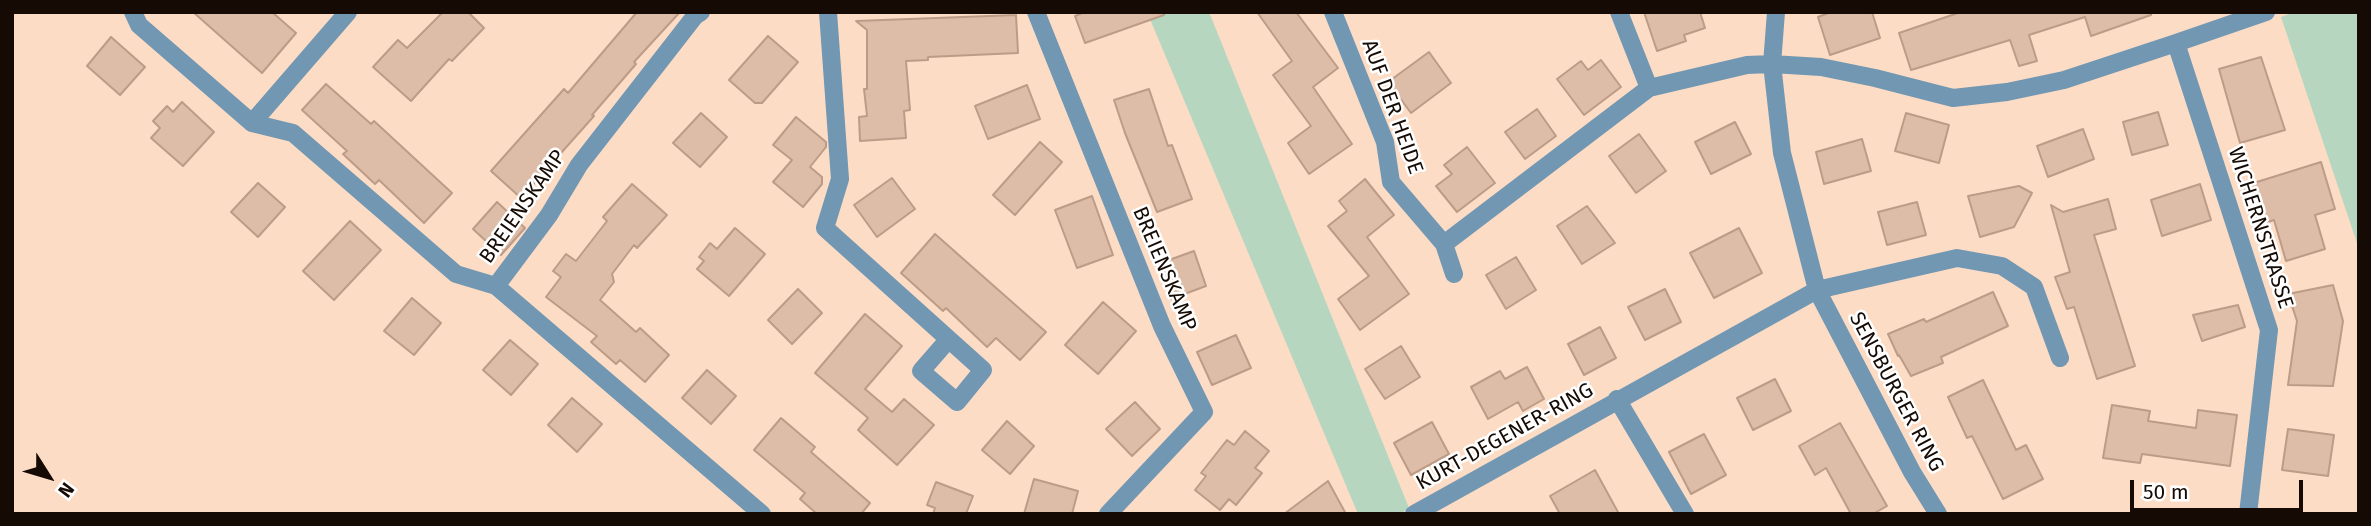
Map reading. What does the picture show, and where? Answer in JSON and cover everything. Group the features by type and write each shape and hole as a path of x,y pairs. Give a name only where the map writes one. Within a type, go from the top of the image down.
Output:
{"street":[{"path":"133,12 139,25 252,123 293,133 456,274 496,286"},
{"path":"252,123 348,12"},
{"name":"BREIENSKAMP","path":"701,12 695,16 579,165 549,215 496,286 762,514"},
{"path":"828,12 840,179 825,228 947,340"},
{"name":"BREIENSKAMP","path":"1036,12 1162,326 1204,412 1108,514"},
{"name":"AUF DER HEIDE","path":"1333,12 1385,142 1391,182 1444,244 1454,274"},
{"path":"1619,12 1648,88"},
{"name":"SENSBURGER RING","path":"1776,12 1772,64 1782,153 1816,290 1912,472 1938,514"},
{"path":"1444,244 1648,88 1747,65 1772,64 1821,67 1952,98 2007,93 2064,80 2266,12"},
{"name":"WICHERNSTRASSE","path":"2176,43 2269,330 2248,514"},
{"name":"SENSBURGER RING","path":"1816,290 1956,258 2003,266 2034,288 2060,358"},
{"name":"KURT-DEGENER-RING","path":"1415,514 1816,290"},
{"name":"KURT-DEGENER-RING","path":"1617,399 1685,514"}],"green space":[{"path":"1147,12 1209,12 1409,508 1400,514 1358,514"},
{"path":"2294,12 2359,12 2359,249 2281,17"}],"building":[{"path":"193,12 272,12 296,33 262,73"},
{"path":"443,12 468,12 484,28 452,61 449,59 411,101 373,67 398,40 407,48"},
{"path":"637,12 680,12 634,62 636,64 592,115 594,116 521,198 491,171 564,89 568,93"},
{"path":"1085,12 1164,12 1164,15 1085,43 1075,16"},
{"path":"1257,12 1296,12 1338,68 1313,87 1352,144 1309,174 1288,143 1311,126 1273,75 1292,61"},
{"path":"1644,12 1700,12 1705,28 1684,35 1686,41 1657,51"},
{"path":"1831,12 1872,12 1880,38 1830,55 1818,17"},
{"path":"1961,12 2151,12 2151,15 2091,36 2085,17 2029,35 2037,61 2019,66 2010,40 1911,70 1899,33"},
{"path":"1016,15 1018,53 928,57 928,60 906,61 910,110 904,111 906,138 860,141 859,117 867,116 864,89 867,89 867,30 856,21"},
{"path":"768,36 798,62 762,103 755,103 729,80"},
{"path":"111,37 145,67 120,95 87,66"},
{"path":"1429,52 1451,83 1411,113 1388,82"},
{"path":"2261,57 2285,130 2240,143 2219,69"},
{"path":"1601,60 1621,87 1584,115 1557,79 1581,61 1588,70"},
{"path":"326,84 371,124 374,121 452,193 424,223 379,180 375,184 343,154 347,151 302,110"},
{"path":"1027,85 1040,119 988,139 975,106"},
{"path":"1149,89 1168,146 1172,145 1192,199 1157,212 1114,100"},
{"path":"182,102 214,132 183,166 151,138 160,128 153,121 167,106 173,112"},
{"path":"1537,109 1556,136 1525,159 1505,132"},
{"path":"2158,112 2168,145 2132,155 2123,122"},
{"path":"701,113 727,137 700,167 673,143"},
{"path":"1906,113 1949,125 1939,163 1895,151"},
{"path":"796,117 826,142 826,147 810,167 822,177 822,184 803,207 773,182 792,160 773,145"},
{"path":"1735,122 1751,154 1711,174 1695,142"},
{"path":"2083,129 2094,159 2048,177 2037,146"},
{"path":"1639,134 1666,171 1636,193 1609,156"},
{"path":"1862,139 1871,171 1824,184 1816,152"},
{"path":"1040,142 1062,162 1015,215 993,195"},
{"path":"1467,147 1495,183 1457,212 1436,186 1452,174 1444,165"},
{"path":"2321,162 2335,209 2315,215 2325,249 2286,261 2274,220 2256,226 2244,186"},
{"path":"892,178 915,209 877,237 854,205"},
{"path":"1365,179 1394,215 1367,237 1409,294 1360,330 1338,299 1369,276 1328,226 1347,211 1339,201"},
{"path":"258,183 285,207 258,237 231,212"},
{"path":"632,184 667,215 637,248 634,245 612,274 614,282 600,300 636,332 640,328 669,355 645,382 620,360 616,364 591,342 597,336 546,297 561,277 553,271 566,254 576,261 607,221 603,217"},
{"path":"2200,184 2211,220 2162,236 2151,200"},
{"path":"2019,186 2032,193 2014,227 1980,237 1968,196"},
{"path":"1092,196 1113,255 1077,268 1055,210"},
{"path":"2108,199 2116,229 2094,235 2135,366 2097,379 2074,307 2067,309 2055,277 2070,272 2051,205 2063,212"},
{"path":"497,202 525,228 501,255 473,229"},
{"path":"1917,202 1926,235 1887,245 1878,212"},
{"path":"1587,206 1615,243 1582,264 1557,226"},
{"path":"350,221 381,250 334,300 303,271"},
{"path":"735,228 765,254 729,296 697,269 704,261 699,257 710,243 717,249"},
{"path":"1739,228 1762,273 1714,298 1690,253"},
{"path":"935,234 1046,332 1020,360 996,338 987,347 946,308 943,311 901,273"},
{"path":"1194,251 1206,286 1171,299 1158,264"},
{"path":"1516,257 1536,290 1506,309 1486,275"},
{"path":"2333,285 2343,321 2333,386 2288,385 2297,321 2288,294"},
{"path":"798,289 822,313 792,344 768,320"},
{"path":"1665,289 1681,322 1645,340 1628,307"},
{"path":"1993,292 2008,326 1941,357 1943,363 1911,376 1888,334 1924,319 1926,322"},
{"path":"412,298 441,323 414,355 384,331"},
{"path":"1103,302 1136,331 1098,374 1065,345"},
{"path":"2238,305 2245,327 2202,341 2193,315"},
{"path":"865,314 902,346 865,389 892,412 904,399 934,425 897,465 858,430 868,418 815,373"},
{"path":"1600,327 1616,358 1584,375 1568,344"},
{"path":"1236,335 1251,368 1212,385 1197,352"},
{"path":"510,340 538,364 511,395 483,370"},
{"path":"1401,346 1420,377 1385,399 1365,369"},
{"path":"1527,367 1544,399 1523,411 1518,402 1488,419 1471,387 1500,371 1505,379"},
{"path":"707,370 736,396 711,424 682,398"},
{"path":"1775,379 1791,411 1753,430 1737,398"},
{"path":"1983,380 2016,450 2026,445 2043,479 2003,499 1972,436 1967,438 1948,397"},
{"path":"572,398 602,424 577,452 548,425"},
{"path":"1135,402 1160,429 1132,456 1106,429"},
{"path":"2112,405 2150,411 2148,421 2196,428 2198,410 2237,415 2230,466 2142,454 2140,463 2103,458"},
{"path":"781,418 815,447 811,452 870,503 861,514 817,514 800,499 805,493 754,450"},
{"path":"1007,421 1034,446 1010,474 982,450"},
{"path":"1432,422 1449,454 1411,475 1394,443"},
{"path":"1840,423 1887,506 1873,514 1851,514 1826,468 1815,475 1799,446"},
{"path":"2288,429 2334,435 2328,476 2282,470"},
{"path":"1245,431 1269,451 1255,468 1262,473 1236,505 1229,499 1220,510 1195,490 1206,476 1201,473 1227,440 1234,445"},
{"path":"1704,434 1726,475 1691,494 1669,452"},
{"path":"1595,470 1619,514 1560,514 1550,496"},
{"path":"1034,479 1078,491 1072,514 1024,514"},
{"path":"1328,481 1346,514 1284,514"},
{"path":"936,482 973,496 966,514 933,514 935,508 927,505"}]}
